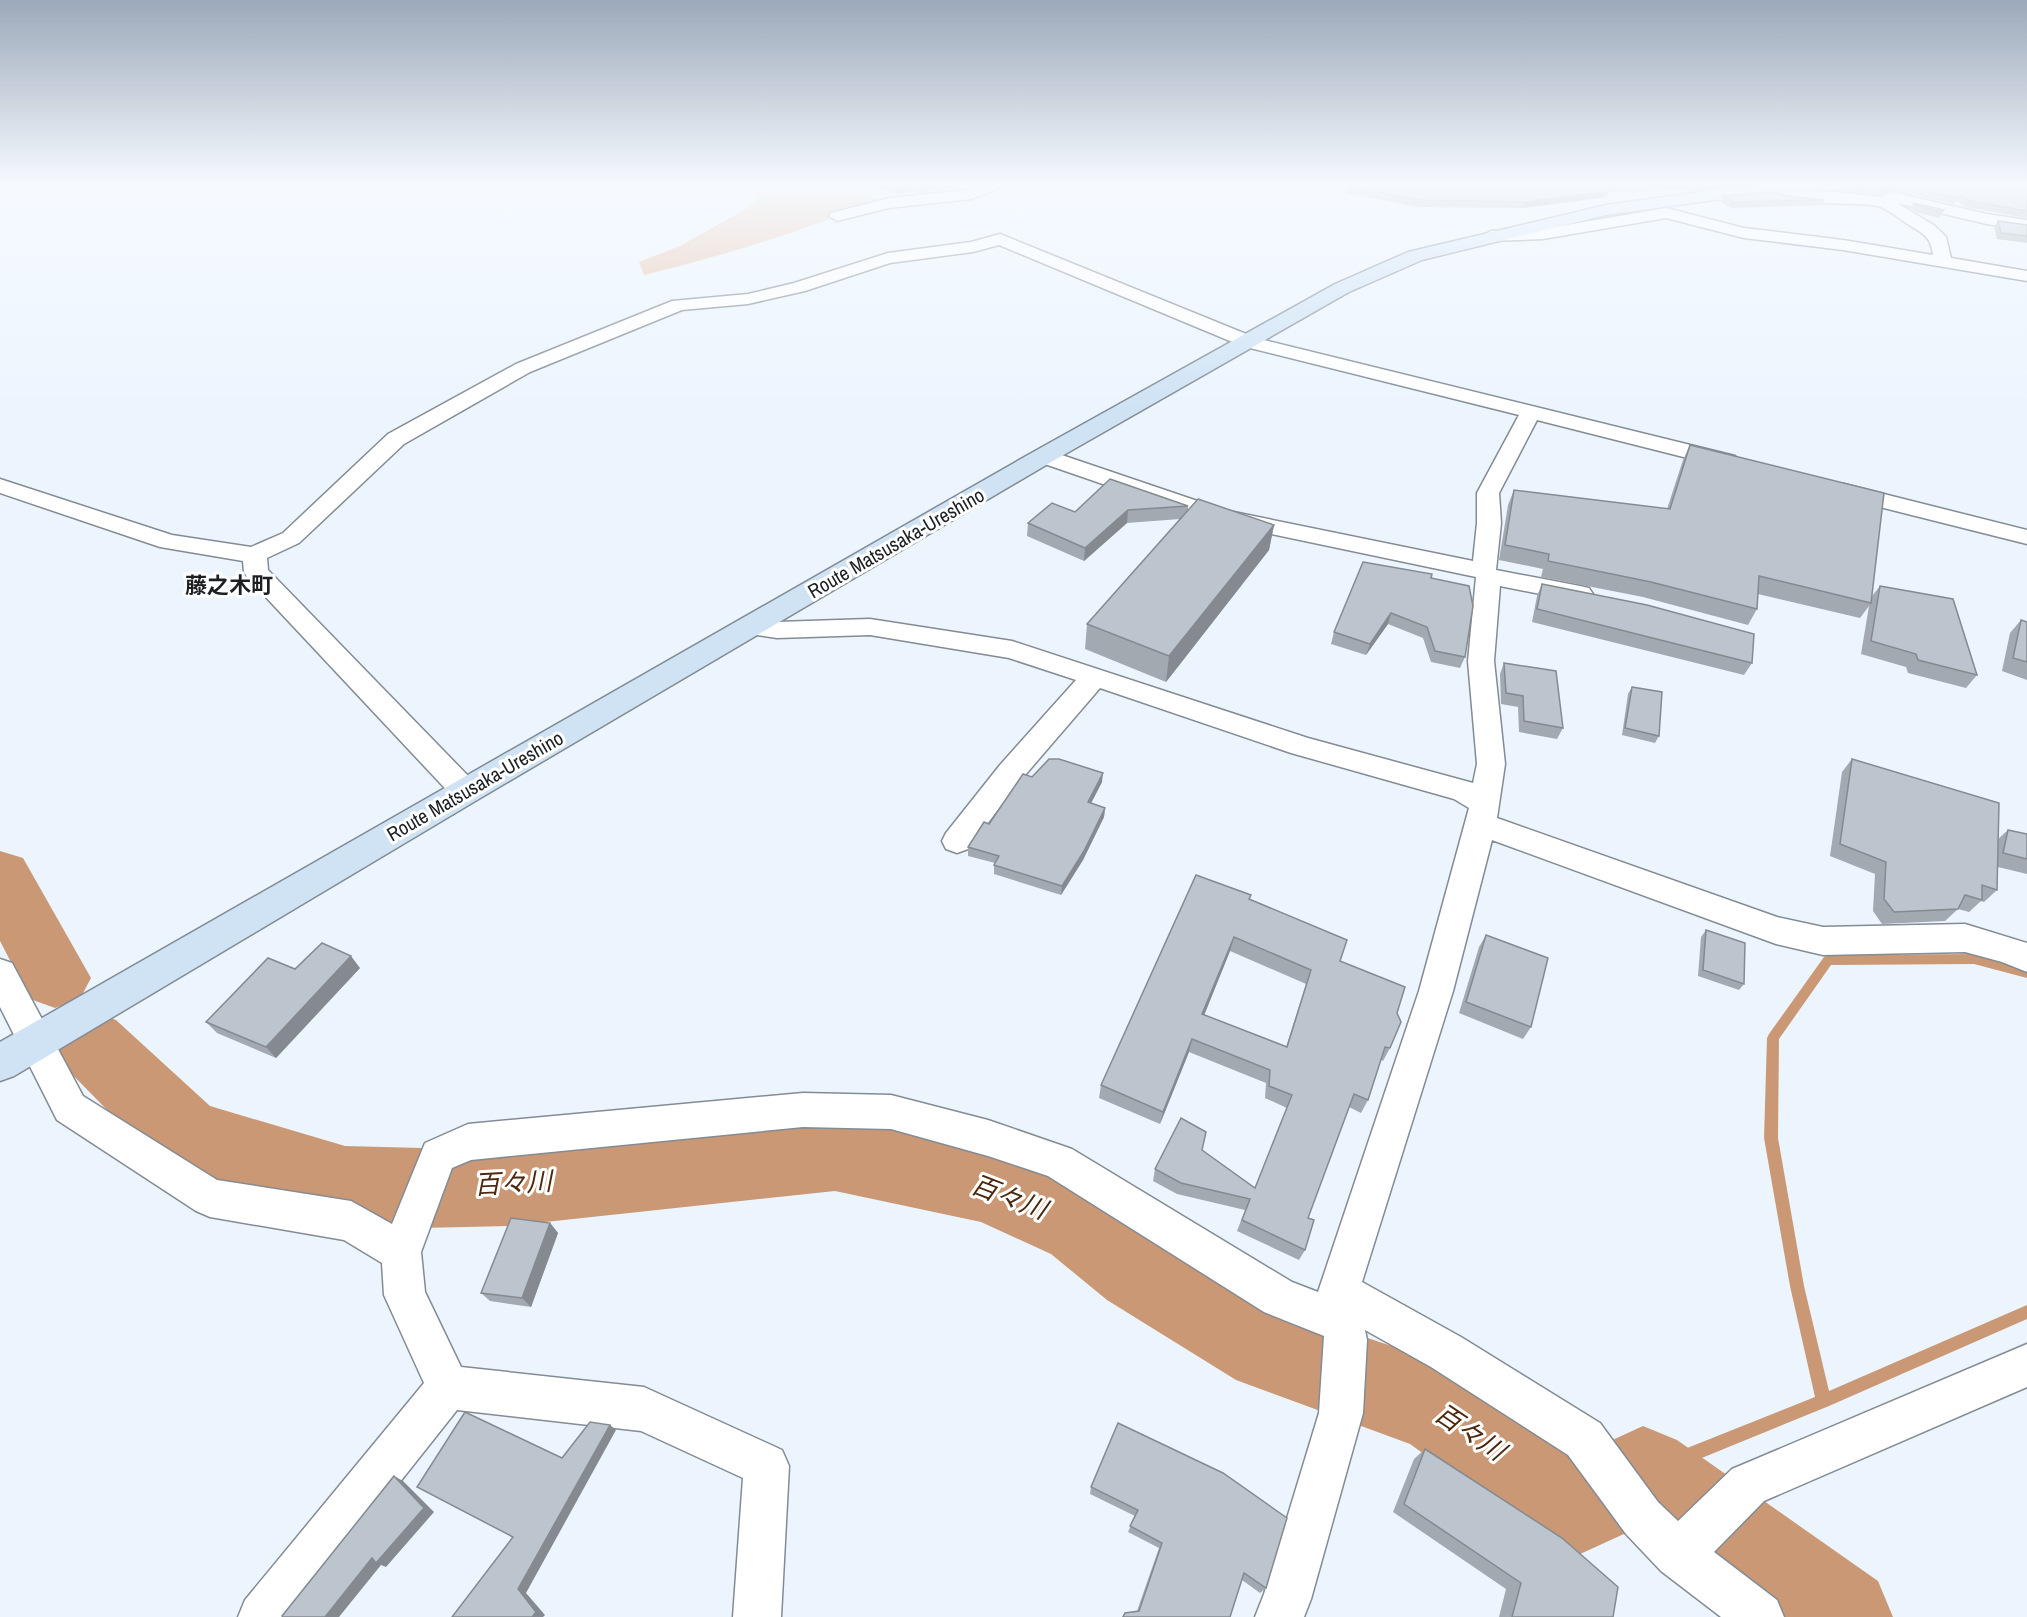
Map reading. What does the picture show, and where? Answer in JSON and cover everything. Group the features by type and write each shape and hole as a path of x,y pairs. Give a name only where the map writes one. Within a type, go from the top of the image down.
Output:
{"main road":[{"name":"Route Matsusaka-Ureshino","path":"0,1063 1044,456 1342,288 1409,258"}],"street":[{"path":"0,486 168,542 254,555 291,538 396,439 523,368 680,305 748,299 887,258"},
{"path":"1047,258 1249,342 1750,467"},
{"path":"1927,258 2027,276"},
{"path":"1279,1617 1287,1599 1341,1413 1343,1318 1436,991 1483,814 1491,764 1481,661 1490,523 1488,493 1531,412"},
{"path":"1044,456 1218,516 1598,598"},
{"path":"1819,485 2027,537"},
{"path":"254,555 256,572 465,791"},
{"path":"752,627 777,630 870,627 1004,648 1221,717 1301,746 1463,791 1483,814 1776,930 1823,941 1965,938 2010,950 2027,958"},
{"path":"957,842 1010,773 1094,677"},
{"path":"0,973 70,1108 210,1198 408,1232"},
{"path":"448,1387 405,1295 408,1232 438,1156 468,1142 803,1110 891,1113 988,1138 1059,1162 1279,1297 1446,1352 1584,1439 1642,1518 1684,1547 1760,1617"},
{"path":"1684,1547 1748,1485 2027,1365"},
{"path":"262,1617 448,1387"},
{"path":"448,1387 644,1409 766,1466 757,1617"}],"shaded area":[{"path":"648,258 706,258 644,275 639,262"}],"building":[{"path":"1690,445 1884,493 1871,603 1759,576 1757,609 1651,582 1548,561 1549,554 1505,545 1514,490 1670,509"},
{"path":"1110,479 1188,506 1128,510 1085,548 1028,523 1052,503 1075,512"},
{"path":"1198,499 1274,525 1169,656 1087,624"},
{"path":"1363,562 1432,574 1431,578 1469,586 1473,606 1465,657 1435,651 1427,627 1391,613 1370,644 1334,632"},
{"path":"1542,584 1647,605 1754,634 1752,663 1537,609"},
{"path":"1880,586 1953,599 1977,675 1918,660 1916,654 1871,641"},
{"path":"2021,620 2027,622 2027,662 2013,658"},
{"path":"1504,663 1556,671 1563,728 1524,721 1523,696 1506,693"},
{"path":"1632,687 1662,692 1659,736 1625,728"},
{"path":"1049,759 1059,759 1103,773 1088,802 1105,808 1084,851 1062,886 994,865 999,856 968,847 984,822 989,824 1023,774 1032,777"},
{"path":"1852,759 1999,803 1997,890 1982,885 1982,900 1965,895 1958,909 1894,912 1884,899 1886,862 1840,844"},
{"path":"2008,830 2027,834 2027,859 2003,853"},
{"path":"1196,875 1251,895 1249,899 1347,940 1340,961 1405,987 1397,1013 1401,1022 1390,1048 1385,1047 1368,1100 1354,1094 1308,1218 1314,1220 1305,1250 1242,1220 1250,1199 1181,1183 1155,1169 1181,1118 1206,1132 1202,1150 1255,1188 1292,1095 1269,1086 1270,1070 1192,1039 1163,1112 1101,1085","holes":["1234,937 1311,970 1287,1047 1202,1014"]},
{"path":"1706,930 1745,943 1744,984 1703,970"},
{"path":"1486,935 1548,958 1531,1027 1466,1002"},
{"path":"322,943 351,956 266,1047 206,1022 268,958 295,969"},
{"path":"511,1218 550,1223 522,1298 481,1293"},
{"path":"465,1412 562,1458 590,1422 610,1425 518,1589 536,1612 532,1617 452,1617 513,1537 417,1487"},
{"path":"1118,1423 1223,1473 1287,1518 1266,1588 1244,1573 1230,1617 1123,1617 1125,1613 1139,1611 1162,1543 1130,1526 1138,1510 1091,1487"},
{"path":"1425,1449 1562,1538 1618,1587 1613,1617 1512,1617 1521,1583 1404,1504"},
{"path":"394,1476 424,1508 376,1563 372,1558 325,1617 283,1617 282,1616"}],"waterway":[{"name":"百々川","path":"0,877 55,978"},
{"path":"1824,1401 1797,1286 1771,1138 1773,1038 1828,960 1974,959 2027,973"},
{"name":"百々川","path":"90,1043 186,1136 345,1185 422,1188 508,1186 835,1153 988,1184 1080,1225 1137,1270 1267,1349 1437,1407 1578,1507 1643,1474 1842,1617"},
{"path":"1824,1401 2027,1312"},
{"path":"1643,1474 1824,1401"}],"district":[{"name":"藤之木町","path":"229,585"}]}
